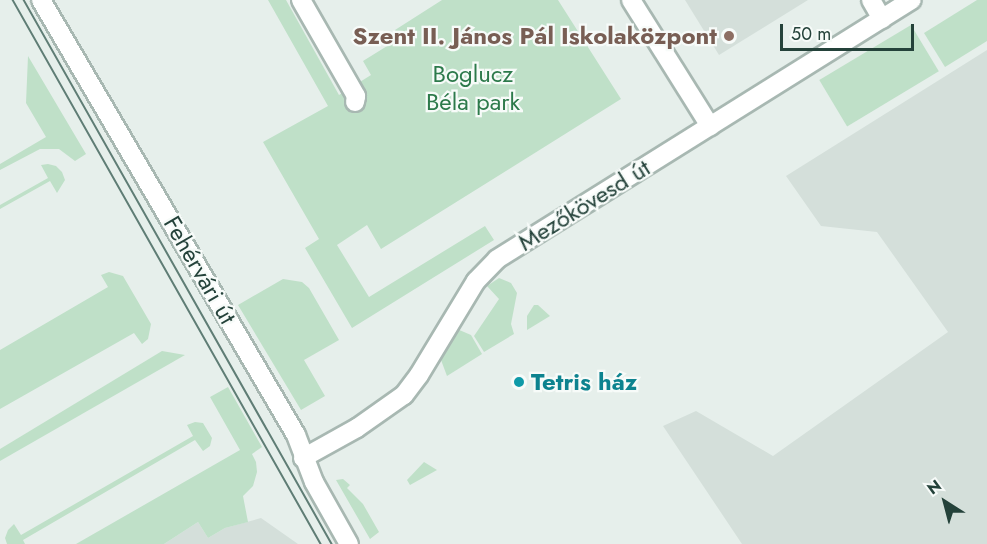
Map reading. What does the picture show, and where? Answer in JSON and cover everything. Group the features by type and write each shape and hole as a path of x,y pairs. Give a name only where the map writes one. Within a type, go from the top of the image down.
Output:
{"street":[{"name":"Fehérvári út","path":"41,0 296,435 303,458 349,544"},
{"path":"631,0 710,126"},
{"path":"871,0 882,19"},
{"name":"Mezőkövesd út","path":"303,458 357,428 404,395 419,375 476,282 497,259 912,0"},
{"path":"308,2 356,96 355,102"}],"shaded area":[{"name":"Szent II. János Pál Iskolaközpont","path":"685,0 808,0 719,55"},
{"path":"987,50 987,544 742,544 663,426 696,411 773,456 948,332 877,232 821,226 786,176"},
{"path":"261,518 298,544 164,544 198,522 208,538 225,528"}],"green space":[{"name":"Boglucz Béla park","path":"268,0 286,0 339,95 371,75 363,61 400,38 395,30 442,0 558,0 621,99 381,249 367,225 337,245 369,297 485,226 494,240 352,328 305,248 319,239 263,142 328,106"},
{"path":"977,0 987,0 987,41 945,67 924,33"},
{"path":"911,25 939,71 847,126 819,80"},
{"path":"28,56 86,154 75,161 59,149 40,149 0,170 0,164 46,137 26,103"},
{"path":"41,165 56,166 62,172 65,180 57,193 50,181 0,209 0,205 48,178"},
{"path":"109,272 123,276 151,324 148,339 142,344 134,333 0,409 0,350 108,287 101,275"},
{"path":"499,278 511,283 517,293 511,324 514,334 484,352 474,336 499,299 487,286"},
{"path":"283,279 302,282 309,288 339,340 304,360 325,396 301,410 238,305"},
{"path":"534,305 538,305 550,316 527,330 527,316"},
{"path":"457,329 471,335 482,354 447,376 441,360"},
{"path":"162,351 185,355 0,461 0,449"},
{"path":"228,387 262,447 252,454 257,472 253,486 243,496 248,522 225,528 208,538 198,522 164,544 76,544 240,450 210,397"},
{"path":"195,422 203,423 212,438 210,446 203,451 195,440 23,540 25,544 7,544 5,538 8,530 14,524 21,535 193,436 187,425"},
{"path":"424,462 437,470 410,485 407,480"},
{"path":"343,479 350,485 347,488 363,504 379,532 370,539 336,480"}],"tram line":[{"path":"13,0 321,544"},
{"path":"24,0 332,544"}],"place":[{"name":"Szent II. János Pál Iskolaközpont","path":"729,36"},
{"name":"Tetris ház","path":"519,382"}]}
